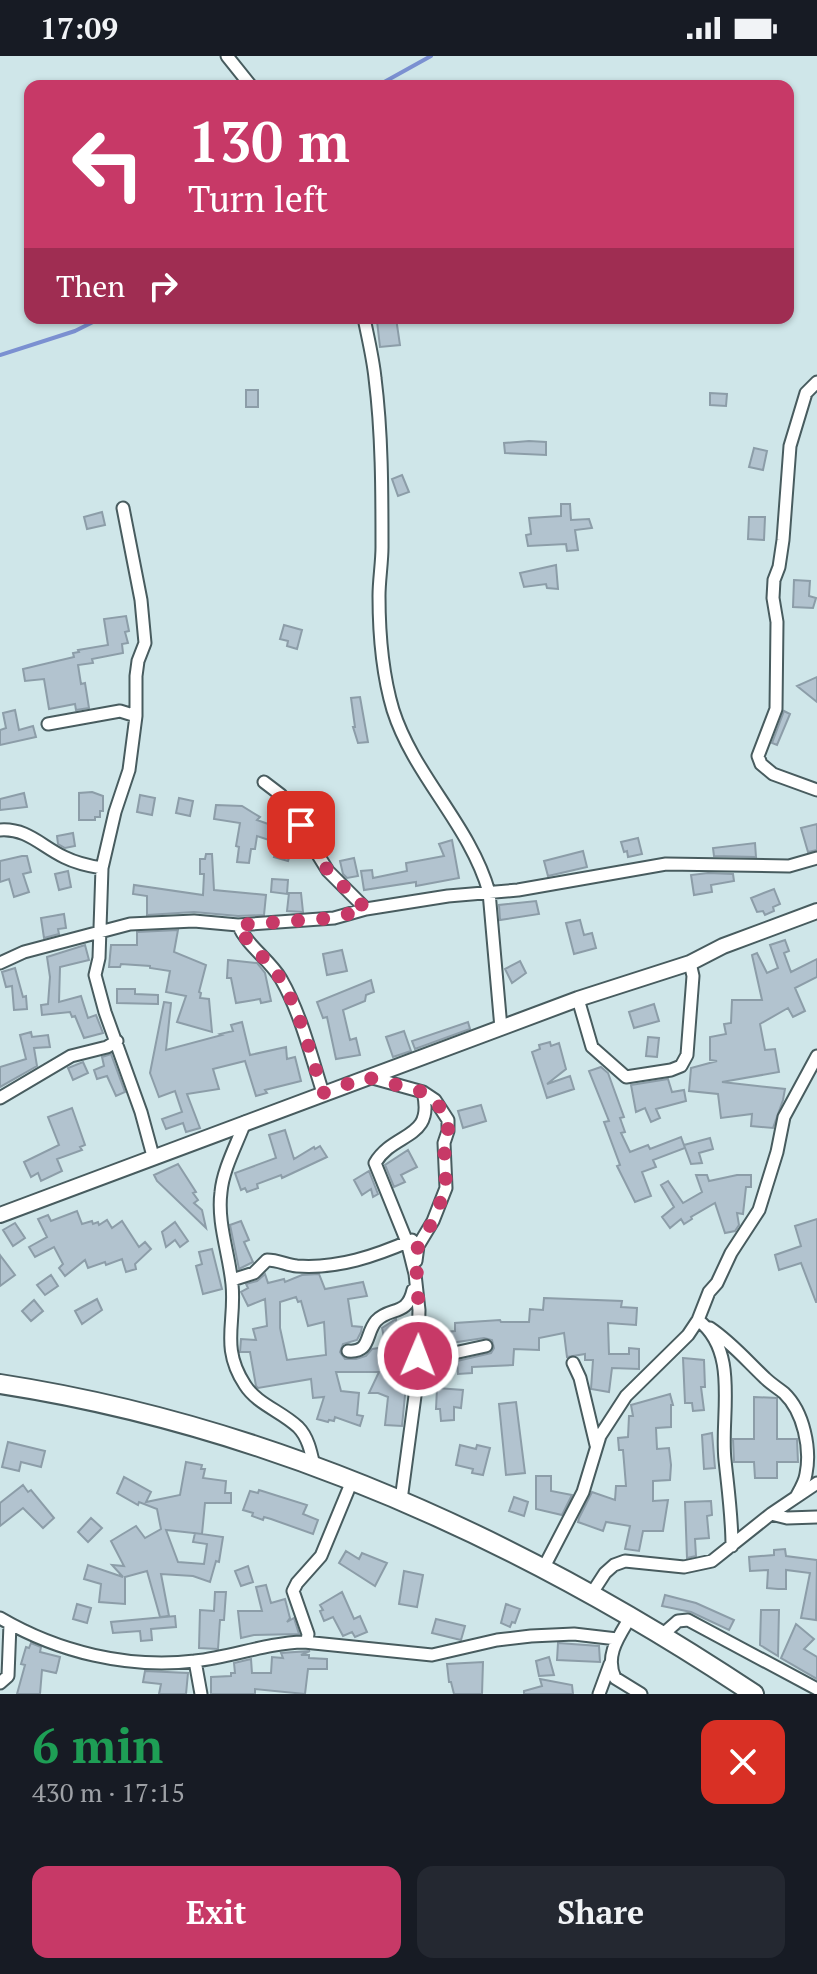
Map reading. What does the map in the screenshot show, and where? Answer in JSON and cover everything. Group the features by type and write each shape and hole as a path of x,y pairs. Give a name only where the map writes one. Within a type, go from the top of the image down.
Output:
{"highway":[{"path":"0,1384 44,1390 137,1412 314,1466 401,1500 592,1593 754,1694"}],"street":[{"path":"227,56 246,80"},
{"path":"365,324 375,377 379,446 382,552 379,595 385,671 394,711 413,753 461,830 483,873 489,892 501,1028"},
{"path":"817,382 806,393 790,446 783,540 774,580 776,709 758,756 761,764 773,774 817,790"},
{"path":"123,508 145,643 136,676 136,716 129,770 102,868 99,958 95,975 153,1156"},
{"path":"48,724 120,711 136,716"},
{"path":"264,782 281,795 328,871 366,909"},
{"path":"0,830 15,829 29,834 63,857 102,868"},
{"path":"0,963 24,952 130,924 194,921 238,925 334,918 366,909 518,890 666,864 789,866 817,858"},
{"path":"0,1215 578,999 690,963 723,946 817,911"},
{"path":"238,925 245,941 282,980 304,1033 323,1093"},
{"path":"578,999 592,1047 621,1073 633,1078 671,1070 681,1066 687,1055 693,976 690,963"},
{"path":"0,1098 71,1056 107,1047 117,1041"},
{"path":"544,1567 583,1492 596,1445 626,1396 688,1335 737,1242 759,1210 784,1117 817,1056"},
{"path":"348,1351 360,1350 366,1345 378,1318 405,1307 411,1300 418,1246 433,1221 446,1188 444,1143 448,1131 444,1111 423,1092 366,1077"},
{"path":"401,1500 417,1381 420,1332 415,1274 407,1242 375,1163 381,1154 422,1124 427,1113 423,1092"},
{"path":"245,1122 220,1194 232,1280 233,1305 228,1336 233,1362 246,1387 258,1399 299,1427 309,1443 314,1466"},
{"path":"232,1280 254,1273 267,1260 298,1266 360,1261 423,1234"},
{"path":"698,1320 729,1341 764,1377 786,1394 796,1411 805,1433 807,1456 806,1477 796,1497"},
{"path":"709,1328 717,1346 726,1388 725,1449 731,1494 732,1546"},
{"path":"417,1381 454,1353 486,1346"},
{"path":"573,1363 580,1378 596,1445"},
{"path":"304,1642 308,1634 293,1591 321,1556 352,1481"},
{"path":"592,1593 605,1573 625,1561 684,1567 712,1561 771,1514 817,1483"},
{"path":"771,1514 787,1518 817,1517"},
{"path":"599,1694 617,1639 631,1616"},
{"path":"662,1635 678,1621 688,1620 817,1689"},
{"path":"0,1683 8,1676 5,1621 90,1655 143,1662 195,1661 285,1642 432,1655 497,1640 531,1636 574,1634 617,1639"},
{"path":"195,1661 201,1694"},
{"path":"610,1663 615,1678 641,1694"}],"building":[{"path":"377,324 397,324 400,345 380,347"},
{"path":"246,390 258,390 258,407 246,407"},
{"path":"710,393 727,394 726,406 710,405"},
{"path":"546,442 546,455 505,453 504,443"},
{"path":"754,448 767,451 763,470 749,467"},
{"path":"402,475 409,492 398,496 392,479"},
{"path":"561,504 570,504 571,520 589,519 592,528 575,530 578,550 567,551 566,544 528,546 526,535 531,534 529,518 561,516"},
{"path":"102,512 105,525 87,529 84,517"},
{"path":"749,517 765,517 764,540 748,539"},
{"path":"556,565 558,589 547,588 546,584 524,587 520,573"},
{"path":"794,580 810,581 809,596 816,598 813,608 793,607"},
{"path":"126,616 129,631 125,632 128,643 122,644 123,653 78,665 89,708 76,710 75,704 49,709 44,679 25,681 23,669 74,657 73,653 78,650 108,645 104,619"},
{"path":"284,625 302,630 297,649 287,646 288,641 280,639"},
{"path":"817,677 817,702 797,686"},
{"path":"360,697 368,742 358,743 353,727 351,698"},
{"path":"15,710 19,730 33,726 36,737 0,745 0,730 6,728 3,713"},
{"path":"784,711 790,714 777,745 772,743"},
{"path":"92,792 103,796 103,811 95,820 79,820 79,793"},
{"path":"24,793 27,807 0,810 0,799"},
{"path":"140,795 155,798 152,815 137,812"},
{"path":"179,798 193,801 190,816 176,813"},
{"path":"216,805 242,806 260,817 257,820 277,827 272,841 257,836 249,863 237,862 240,823 214,819"},
{"path":"817,824 817,850 808,852 801,828"},
{"path":"73,833 75,846 65,848 58,844 57,836"},
{"path":"281,834 295,839 288,861 274,857"},
{"path":"638,838 642,854 628,857 621,842"},
{"path":"452,840 459,878 416,886 416,882 364,890 361,871 372,870 373,878 407,871 406,863 444,856 439,844"},
{"path":"755,843 756,857 714,856 713,848"},
{"path":"583,851 587,867 548,876 544,861"},
{"path":"206,854 212,854 214,890 266,895 264,915 194,912 147,915 147,896 133,894 134,885 203,895 204,874 200,874 200,859 205,859"},
{"path":"27,856 31,872 23,874 29,892 14,897 9,879 0,882 0,861"},
{"path":"354,858 358,876 347,878 340,861"},
{"path":"68,871 71,887 59,890 55,874"},
{"path":"733,874 734,881 711,885 712,892 694,895 691,875"},
{"path":"272,879 288,880 287,894 271,892"},
{"path":"774,889 780,904 765,915 763,911 757,912 751,898"},
{"path":"289,893 301,893 303,912 287,911"},
{"path":"536,901 539,914 500,920 499,905"},
{"path":"64,914 66,928 58,929 59,934 44,938 41,918"},
{"path":"580,920 584,935 592,933 596,948 574,954 566,923"},
{"path":"178,930 174,952 206,965 199,992 200,998 209,999 212,1032 177,1022 186,996 166,992 170,971 121,964 120,967 109,967 111,945 137,945 137,932"},
{"path":"785,940 789,951 784,953 791,972 817,959 817,977 795,988 805,1011 793,1017 788,1008 760,1024 765,1050 775,1049 779,1072 722,1082 785,1089 773,1128 751,1126 752,1114 721,1118 718,1094 689,1091 691,1068 717,1061 710,1060 710,1037 726,1034 724,1024 731,1023 732,1000 762,1000 752,955 757,953 767,973 778,968 770,945"},
{"path":"85,945 89,960 60,967 59,1002 81,996 88,1018 96,1015 103,1033 84,1038 75,1016 72,1017 70,1012 42,1015 41,1005 48,1004 50,977 47,957"},
{"path":"342,950 347,971 327,975 323,954"},
{"path":"228,960 257,963 265,973 271,1001 261,1003 260,999 236,1003 231,978 227,978"},
{"path":"520,961 526,973 512,983 505,969"},
{"path":"15,968 23,997 26,996 27,1009 14,1010 12,986 6,987 2,972"},
{"path":"371,980 374,992 366,995 365,1001 343,1010 350,1040 356,1038 360,1055 336,1059 327,1017 323,1018 317,1002"},
{"path":"117,989 135,989 135,994 158,995 158,1004 117,1003"},
{"path":"164,1002 171,1003 166,1050 233,1031 231,1025 242,1022 250,1055 286,1047 287,1059 295,1057 301,1081 265,1090 267,1093 256,1096 245,1061 213,1069 219,1089 187,1094 200,1128 186,1132 183,1123 166,1129 162,1119 182,1112 175,1091 159,1097 150,1073"},
{"path":"654,1004 659,1021 634,1028 629,1012"},
{"path":"468,1022 470,1029 415,1049 412,1041"},
{"path":"404,1031 411,1051 393,1057 386,1037"},
{"path":"31,1032 32,1037 48,1035 50,1047 34,1048 37,1066 0,1087 0,1067 26,1059 20,1035"},
{"path":"648,1037 659,1038 657,1057 646,1056"},
{"path":"550,1042 551,1046 559,1043 566,1069 547,1084 570,1076 574,1089 547,1098 532,1052 540,1049 539,1045"},
{"path":"111,1054 125,1092 116,1096 107,1076 97,1079 94,1070 104,1066 102,1057"},
{"path":"83,1062 88,1073 73,1080 68,1068"},
{"path":"601,1067 608,1073 624,1117 620,1118 625,1132 621,1133 630,1152 648,1145 650,1149 681,1137 685,1148 653,1160 656,1167 642,1172 651,1196 635,1202 617,1166 620,1165 604,1122 609,1121 589,1071"},
{"path":"668,1079 672,1092 684,1090 686,1101 656,1109 660,1118 651,1122 645,1108 636,1112 631,1085"},
{"path":"481,1105 486,1121 463,1128 458,1111"},
{"path":"72,1108 85,1145 80,1147 82,1150 57,1159 62,1171 41,1181 38,1173 31,1177 24,1162 59,1145 48,1117"},
{"path":"285,1130 294,1159 320,1146 327,1157 282,1178 281,1175 257,1184 258,1188 247,1192 245,1188 241,1190 235,1173 276,1158 269,1135"},
{"path":"710,1138 713,1149 699,1153 702,1163 691,1164 684,1145"},
{"path":"408,1150 417,1167 401,1175 405,1182 394,1187 385,1165"},
{"path":"178,1164 196,1192 193,1193 198,1200 194,1203 202,1210 206,1228 154,1175"},
{"path":"369,1171 378,1194 373,1197 371,1189 362,1195 354,1180"},
{"path":"696,1175 707,1175 709,1181 751,1175 751,1187 746,1187 743,1214 737,1213 739,1225 735,1231 725,1233 715,1203 684,1224 681,1219 670,1228 662,1217 674,1207 661,1185 668,1181 683,1203 702,1192"},
{"path":"77,1211 82,1224 92,1221 99,1225 107,1220 112,1228 122,1221 139,1247 145,1242 151,1249 135,1264 136,1269 126,1272 122,1259 88,1268 85,1260 65,1276 59,1268 63,1264 54,1247 35,1257 29,1247 47,1237 38,1219 48,1215 51,1221"},
{"path":"817,1219 816,1302 801,1263 779,1270 775,1255 801,1246 795,1226"},
{"path":"241,1221 249,1240 244,1242 253,1262 239,1269 230,1225"},
{"path":"175,1222 188,1241 180,1247 175,1240 166,1247 162,1232"},
{"path":"15,1223 25,1238 13,1246 3,1230"},
{"path":"212,1249 222,1289 203,1294 196,1266 202,1264 199,1252"},
{"path":"0,1255 15,1275 0,1286"},
{"path":"265,1274 268,1283 319,1274 325,1289 363,1282 367,1296 348,1299 352,1326 362,1327 361,1332 357,1340 343,1344 340,1352 345,1359 356,1359 366,1356 372,1349 386,1347 382,1328 396,1319 400,1355 409,1354 402,1426 385,1425 388,1397 369,1393 379,1372 336,1372 341,1391 359,1393 357,1415 363,1416 360,1426 335,1417 334,1421 328,1422 317,1419 324,1397 313,1398 311,1379 256,1386 250,1352 240,1352 241,1339 256,1340 253,1329 267,1326 265,1299 248,1306 241,1292 248,1288 246,1284 257,1281","holes":["296,1297 298,1302 301,1301 308,1326 324,1322 326,1355 287,1360 280,1328 280,1302"]},
{"path":"51,1275 58,1286 45,1295 37,1285"},
{"path":"544,1298 622,1301 621,1307 637,1308 636,1325 608,1323 609,1354 629,1354 629,1348 639,1349 639,1369 612,1368 609,1392 591,1389 593,1360 585,1360 585,1354 567,1357 564,1333 539,1338 539,1350 514,1349 513,1365 472,1367 472,1373 458,1374 457,1361 491,1353 494,1348 492,1340 484,1338 437,1345 436,1333 455,1331 455,1323 529,1322 530,1309 543,1310"},
{"path":"97,1299 102,1310 82,1324 75,1311"},
{"path":"34,1300 43,1311 31,1321 22,1311"},
{"path":"683,1358 704,1360 705,1387 701,1387 704,1410 693,1411 692,1403 685,1403"},
{"path":"437,1388 463,1390 461,1408 454,1407 454,1420 441,1421 440,1409 436,1409"},
{"path":"670,1394 673,1405 671,1427 656,1428 657,1449 669,1448 670,1480 653,1481 653,1501 668,1500 663,1531 643,1531 639,1551 625,1549 630,1526 606,1522 603,1531 578,1522 579,1518 592,1492 615,1500 616,1486 626,1486 623,1450 619,1450 618,1438 628,1437 629,1416 633,1416 631,1405"},
{"path":"754,1397 777,1398 777,1439 797,1439 798,1462 777,1462 777,1478 755,1478 754,1462 734,1462 733,1439 754,1439"},
{"path":"516,1402 525,1473 506,1475 499,1404"},
{"path":"712,1433 715,1468 704,1469 702,1435"},
{"path":"8,1442 45,1451 41,1467 21,1462 19,1471 2,1467"},
{"path":"460,1445 490,1448 483,1475 456,1465"},
{"path":"186,1462 202,1465 201,1469 205,1469 203,1478 226,1481 225,1493 231,1493 231,1503 205,1503 202,1534 223,1537 219,1562 216,1561 210,1582 193,1576 161,1574 169,1616 160,1617 147,1571 125,1577 125,1604 99,1602 101,1584 84,1579 88,1565 123,1577 112,1565 124,1566 111,1541 136,1526 145,1538 161,1529 157,1509 139,1502 138,1505 117,1493 124,1477 151,1492 146,1502 180,1495","holes":["166,1530 195,1533 193,1542 207,1544 204,1564 178,1562"]},
{"path":"536,1476 551,1476 551,1491 572,1495 562,1515 536,1509"},
{"path":"23,1485 28,1492 31,1490 54,1518 43,1528 23,1508 0,1526 0,1503"},
{"path":"259,1490 307,1505 303,1514 318,1520 313,1534 264,1517 263,1520 243,1510 250,1491 258,1493"},
{"path":"514,1497 528,1502 524,1516 509,1511"},
{"path":"711,1501 712,1515 707,1516 709,1538 695,1539 696,1556 687,1558 685,1502"},
{"path":"91,1518 102,1528 88,1542 78,1532"},
{"path":"785,1549 786,1556 817,1560 816,1620 801,1618 810,1573 786,1570 786,1589 778,1589 767,1588 768,1570 750,1571 749,1557 774,1555 774,1550"},
{"path":"346,1551 359,1559 362,1553 387,1563 375,1586 339,1563"},
{"path":"248,1566 253,1582 241,1586 235,1571"},
{"path":"404,1571 423,1575 417,1607 399,1604"},
{"path":"266,1585 271,1603 285,1599 290,1618 287,1622 294,1618 299,1634 241,1638 238,1611 262,1611 256,1587"},
{"path":"215,1592 226,1592 218,1649 199,1648 200,1610 214,1611"},
{"path":"342,1592 354,1619 360,1616 367,1632 355,1637 352,1632 343,1636 333,1617 324,1621 320,1605"},
{"path":"665,1595 696,1603 734,1620 729,1630 691,1612 662,1606"},
{"path":"77,1604 91,1608 87,1623 73,1619"},
{"path":"506,1604 520,1609 515,1623 512,1622 510,1627 501,1623"},
{"path":"761,1610 779,1610 778,1656 760,1645"},
{"path":"175,1616 176,1627 151,1629 152,1640 141,1641 140,1631 113,1633 111,1622"},
{"path":"436,1619 465,1626 461,1640 432,1633"},
{"path":"796,1624 814,1639 804,1649 817,1657 817,1679 781,1658"},
{"path":"31,1643 41,1647 40,1652 60,1657 57,1670 56,1673 42,1670 40,1694 17,1694 25,1665 21,1664 26,1647 29,1648"},
{"path":"558,1643 599,1646 600,1662 557,1660"},
{"path":"310,1651 301,1655 327,1659 327,1669 308,1669 305,1694 255,1689 255,1694 211,1694 211,1677 231,1676 235,1673 234,1663 251,1659 252,1673 271,1673 272,1657 283,1658 281,1653"},
{"path":"549,1657 554,1675 539,1676 536,1661"},
{"path":"483,1662 482,1694 454,1694 447,1664"},
{"path":"145,1671 188,1673 186,1694 159,1694 161,1684 143,1682"},
{"path":"540,1679 572,1685 573,1694 524,1694 524,1691 542,1686"}],"waterway":[{"path":"388,80 431,56"},
{"path":"0,355 89,324"}],"route":[{"path":"301,825 328,871 366,909 334,918 238,925 245,941 282,980 304,1033 323,1093 366,1077 423,1092 435,1100 448,1120 444,1143 446,1188 433,1221 423,1234 416,1259 420,1332 418,1356"}]}
